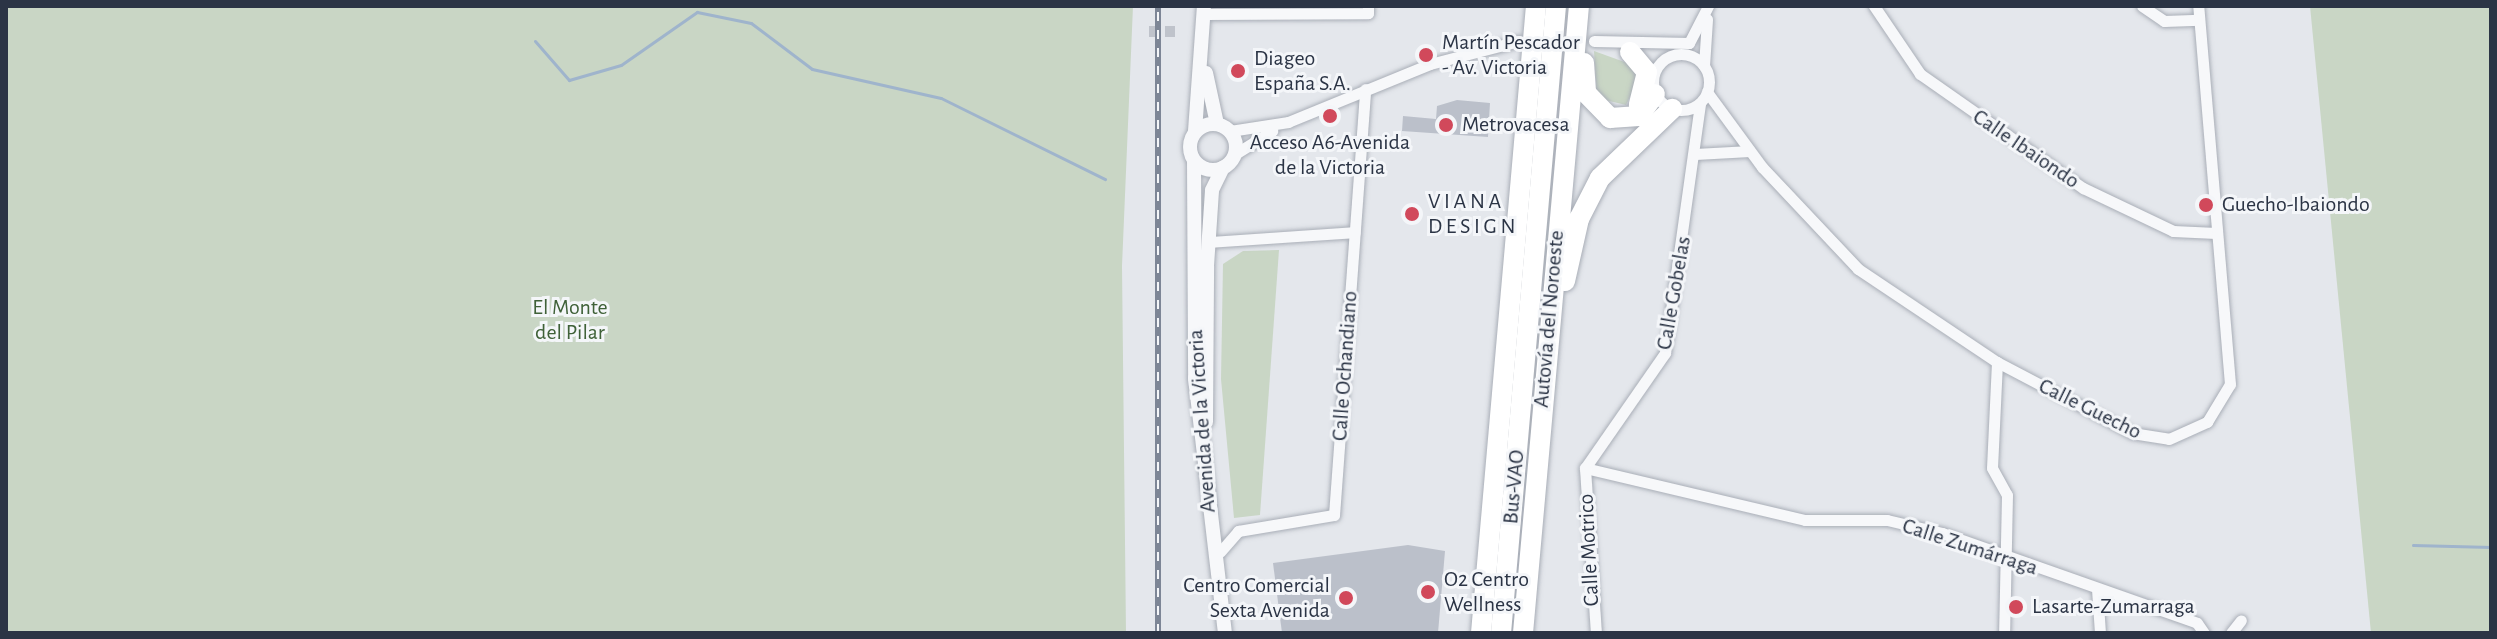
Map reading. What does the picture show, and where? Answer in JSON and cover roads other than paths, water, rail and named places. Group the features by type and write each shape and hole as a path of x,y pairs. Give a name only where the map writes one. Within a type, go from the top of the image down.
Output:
{"highway":[{"name":"Autovía del Noroeste","path":"1481,633 1536,6"},
{"name":"Bus-VAO","path":"1501,633 1556,6"},
{"name":"Autovía del Noroeste","path":"1523,633 1578,16"},
{"path":"1578,16 1586,93 1602,112 1627,121 1655,94"},
{"path":"1602,112 1628,112 1644,96 1647,72 1625,47"},
{"path":"1549,329 1561,311 1579,219 1600,178 1677,109"}],"street":[{"path":"1677,109 1700,103 1707,92 1704,66 1708,6"},
{"path":"1625,47 1689,43 1708,6"},
{"name":"Calle Ibaiondo","path":"1874,6 1920,74 2083,188 2173,231 2216,233"},
{"path":"2142,6 2164,21 2199,20"},
{"name":"Calle Guecho","path":"1707,92 1750,151 1858,269 1997,362 2132,433 2188,434 2207,422 2230,384 2198,6"},
{"path":"1288,122 1195,131 1204,43 1204,10 1368,9"},
{"path":"1687,54 1707,26"},
{"path":"1194,161 1223,167 1235,154 1288,122 1365,89 1518,41"},
{"path":"1204,43 1224,128 1235,154"},
{"path":"1625,47 1687,54 1704,66"},
{"path":"1625,47 1656,69"},
{"path":"1673,54 1656,69 1655,94 1693,121 1696,149 1750,151"},
{"name":"Calle Ochandiano","path":"1220,552 1238,531 1334,515 1365,89"},
{"name":"Calle Gobelas","path":"1585,468 1665,353 1696,149 1700,103"},
{"name":"Avenida de la Victoria","path":"1195,131 1195,378 1225,633"},
{"name":"Avenida de la Victoria","path":"1223,167 1212,190 1206,420 1220,552 1233,633"},
{"path":"1209,242 1355,232"},
{"path":"1997,362 1992,468 2007,495 2004,633"},
{"name":"Calle Zumárraga","path":"1585,468 1805,520 1887,520 2197,623 2204,633"},
{"name":"Calle Motrico","path":"1585,468 1596,633"},
{"path":"2097,589 2100,633"},
{"path":"2231,633 2241,620"}],"waterway":[{"path":"535,41 569,80 621,65 697,12 751,23 812,69 941,98 1105,179"},
{"path":"2413,545 2491,547"}],"tunnel":[{"path":"1149,31 1175,31"}],"railway":[{"path":"1158,6 1158,633"}],"place":[{"name":"Martín Pescador - Av. Victoria","path":"1426,55"},
{"name":"Diageo España S.A.","path":"1238,71"},
{"name":"Acceso A6-Avenida de la Victoria","path":"1330,116"},
{"name":"Metrovacesa","path":"1446,125"},
{"name":"Guecho-Ibaiondo","path":"2206,205"},
{"name":"V I A N A D E S I G N","path":"1412,214"},
{"name":"O2 Centro Wellness","path":"1428,592"},
{"name":"Centro Comercial Sexta Avenida","path":"1346,598"},
{"name":"Lasarte-Zumarraga","path":"2016,607"}],"park label":[{"name":"El Monte del Pilar","path":"570,320"}]}
